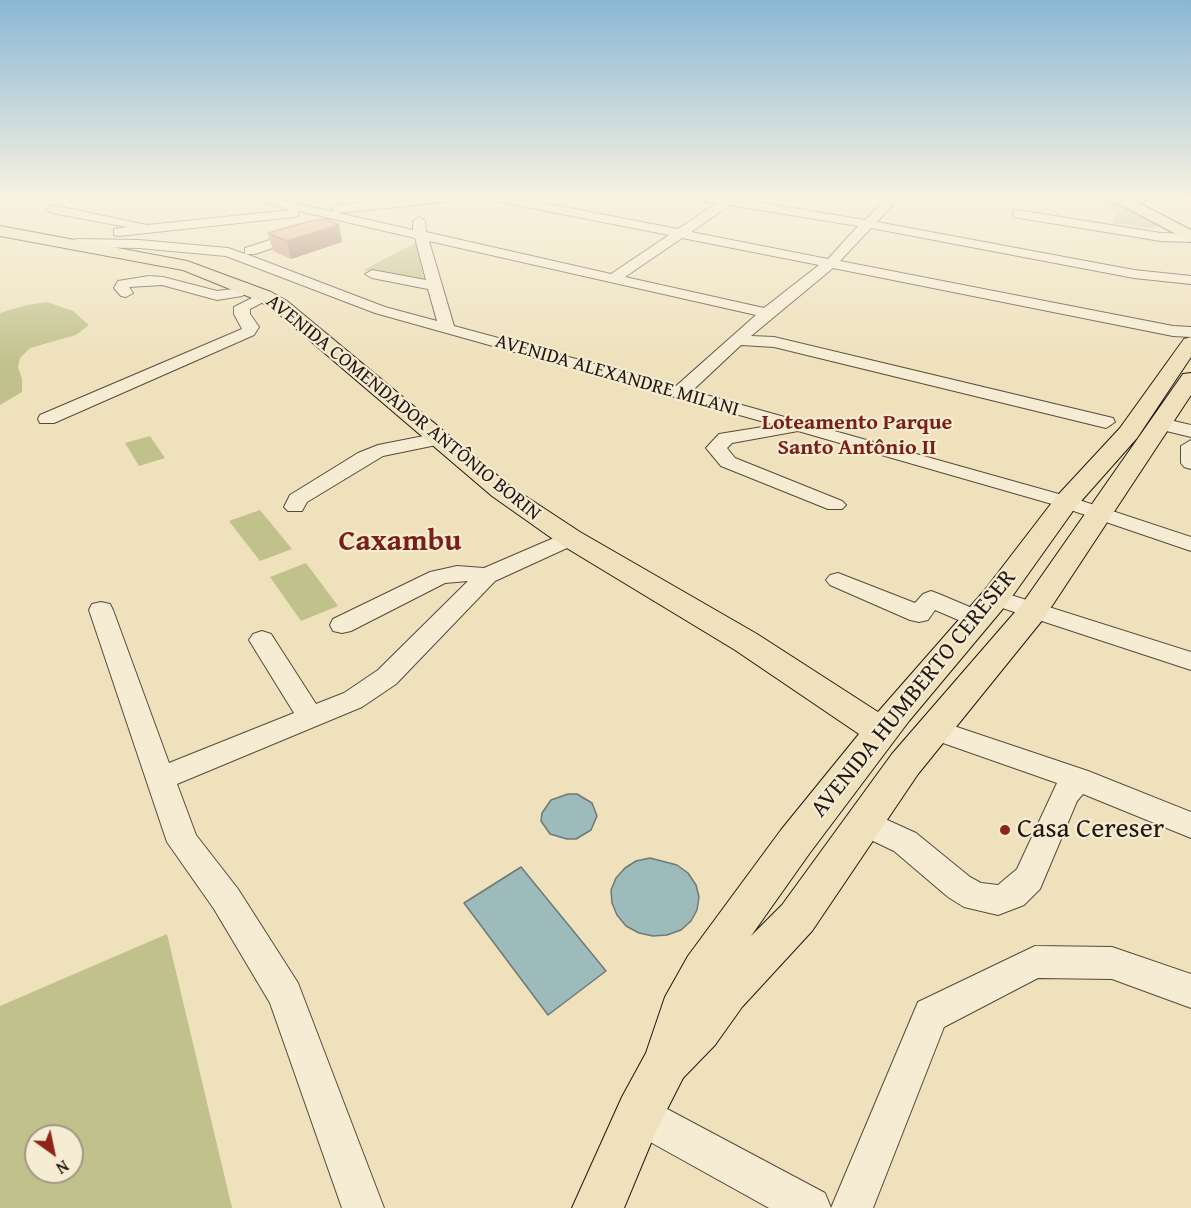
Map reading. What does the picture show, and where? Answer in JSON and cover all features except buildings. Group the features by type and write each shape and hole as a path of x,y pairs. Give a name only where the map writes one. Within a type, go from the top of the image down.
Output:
{"main road":[{"name":"AVENIDA COMENDADOR ANTÔNIO BORIN","path":"121,252 187,266 256,291 280,305 501,491 570,538 746,642 890,722 933,729"},
{"name":"AVENIDA HUMBERTO CERESER","path":"598,1208 639,1114 666,1063 681,1013 704,971 789,850 890,722 985,608 1066,502 1130,433 1169,372 1185,338"},
{"name":"AVENIDA HUMBERTO CERESER","path":"666,1063 699,1029 726,992 798,918 829,875 862,822 933,729 1033,611 1099,512 1181,413"}],"street":[{"name":"AVENIDA ALEXANDRE MILANI","path":"229,252 346,299 1066,502 1191,544"},
{"path":"254,252 308,273 346,299"},
{"path":"425,252 447,328"},
{"path":"504,252 767,313"},
{"path":"615,278 654,252"},
{"path":"776,252 1185,338 1191,332"},
{"path":"678,394 767,313 831,263 841,252"},
{"path":"1019,252 1134,274 1191,280"},
{"path":"372,274 435,286"},
{"path":"126,293 121,288 123,285 149,280 170,282 217,296 256,291"},
{"path":"47,418 237,338 251,327 242,314 242,307 256,291"},
{"path":"751,328 774,342"},
{"path":"738,340 774,342 1106,422"},
{"path":"1181,413 1191,446 1191,463"},
{"path":"799,426 726,438 716,448 728,462 835,506"},
{"path":"295,507 297,499 365,456 378,451 439,439"},
{"path":"162,778 353,700 387,677 487,576 570,538"},
{"path":"342,625 438,577 457,573 487,576"},
{"path":"838,580 919,614 931,599 985,608 1033,611 1191,661"},
{"path":"101,610 183,842 226,899 285,995 363,1208"},
{"path":"262,640 310,717"},
{"path":"933,729 1078,779 1191,825"},
{"path":"862,822 905,842 959,888 976,897 998,900 1012,895 1029,879 1065,795 1078,779"},
{"path":"852,1208 931,1015 1035,962 1112,963 1191,991"},
{"path":"639,1114 810,1208"}],"green space":[{"path":"398,252 418,252 424,280 363,270"},
{"path":"47,302 73,311 89,325 76,335 30,348 20,358 18,367 22,379 22,392 0,405 0,313"},
{"path":"150,436 165,458 139,466 125,443"},
{"path":"260,510 292,549 260,561 229,521"},
{"path":"306,563 338,606 301,621 270,577"},
{"path":"167,934 232,1208 0,1208 0,1006"}],"water":[{"path":"568,794 577,794 592,803 597,816 591,830 576,839 550,834 541,821 542,813 551,800"},
{"path":"650,858 677,865 688,873 696,885 699,897 697,910 691,921 681,930 667,935 653,936 639,933 626,926 617,915 612,903 611,890 616,878 636,861"},
{"path":"521,867 606,971 548,1015 464,903"}],"place":[{"name":"Casa Cereser","path":"1005,830"}],"district":[{"name":"Loteamento Parque Santo Antônio II","path":"857,436"},
{"name":"Caxambu","path":"400,542"}]}
